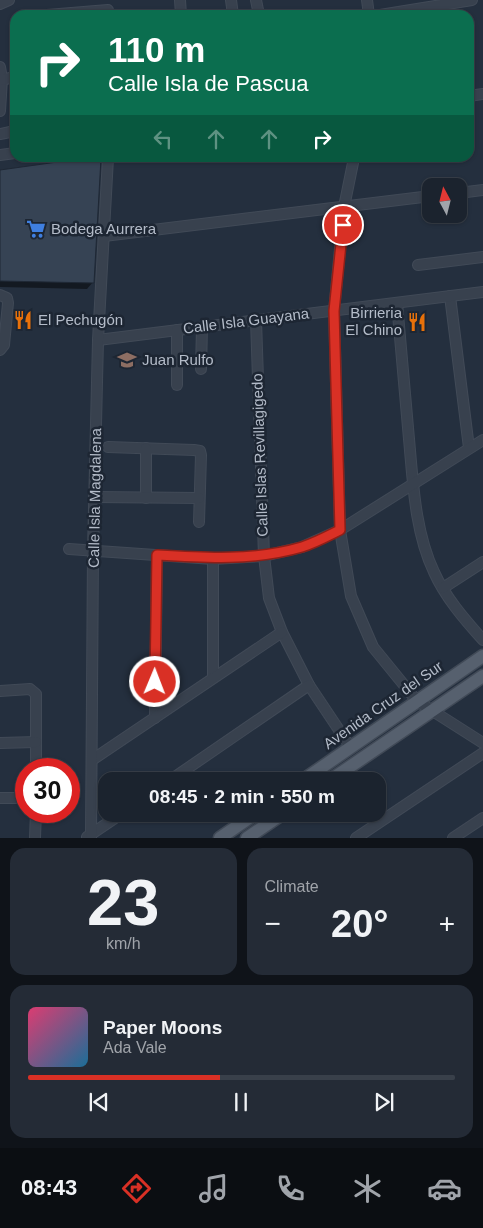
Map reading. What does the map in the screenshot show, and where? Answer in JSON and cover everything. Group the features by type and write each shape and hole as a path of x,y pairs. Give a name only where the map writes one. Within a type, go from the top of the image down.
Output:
{"main road":[{"name":"Avenida Cruz del Sur","path":"315,772 483,656"},
{"path":"342,772 483,676"},
{"path":"220,838 243,822"},
{"path":"247,838 270,822"}],"street":[{"path":"0,4 9,0"},
{"path":"411,10 472,0"},
{"path":"91,10 108,8"},
{"path":"0,67 0,111"},
{"name":"Calle Isla Magdalena","path":"89,837 92,760 93,551 98,340 108,162"},
{"path":"353,162 344,207 334,311 340,530 350,596 373,647 417,701 483,743"},
{"path":"468,192 483,190"},
{"path":"104,236 422,197"},
{"path":"418,265 483,257"},
{"name":"Calle Isla Guayana","path":"98,340 483,292"},
{"path":"0,295 7,298 8,303 4,346 0,350"},
{"path":"450,296 469,448"},
{"path":"396,303 413,483 426,553 434,573 443,588 468,624 483,640"},
{"name":"Calle Islas Revillagigedo","path":"256,320 264,556 269,598 282,632 309,685 350,748"},
{"path":"201,369 202,327"},
{"path":"177,330 177,385"},
{"path":"68,549 214,559 264,556 302,547 340,530 483,440"},
{"path":"108,447 200,451 199,522"},
{"path":"146,448 146,498"},
{"path":"94,497 199,498"},
{"path":"155,718 157,555"},
{"path":"213,677 214,559"},
{"path":"443,588 483,562"},
{"path":"92,760 282,632"},
{"path":"182,772 309,685"},
{"path":"0,691 30,689 35,691 37,696 36,758"},
{"path":"0,742 36,742"},
{"path":"356,838 483,753"},
{"path":"0,798 15,798"},
{"path":"453,838 483,818"},
{"path":"89,837 110,822"},
{"path":"35,838 36,823"}],"building":[{"path":"57,162 101,162 94,283 0,281 0,170"}],"place":[{"name":"Bodega Aurrera","path":"36,229"},
{"name":"El Pechugón","path":"23,320"},
{"name":"Birrieria El Chino","path":"417,322"},
{"name":"Juan Rulfo","path":"127,360"}],"route":[{"path":"155,682 157,555 214,559 264,556 302,547 322,540 340,530 334,311 343,225"}]}
